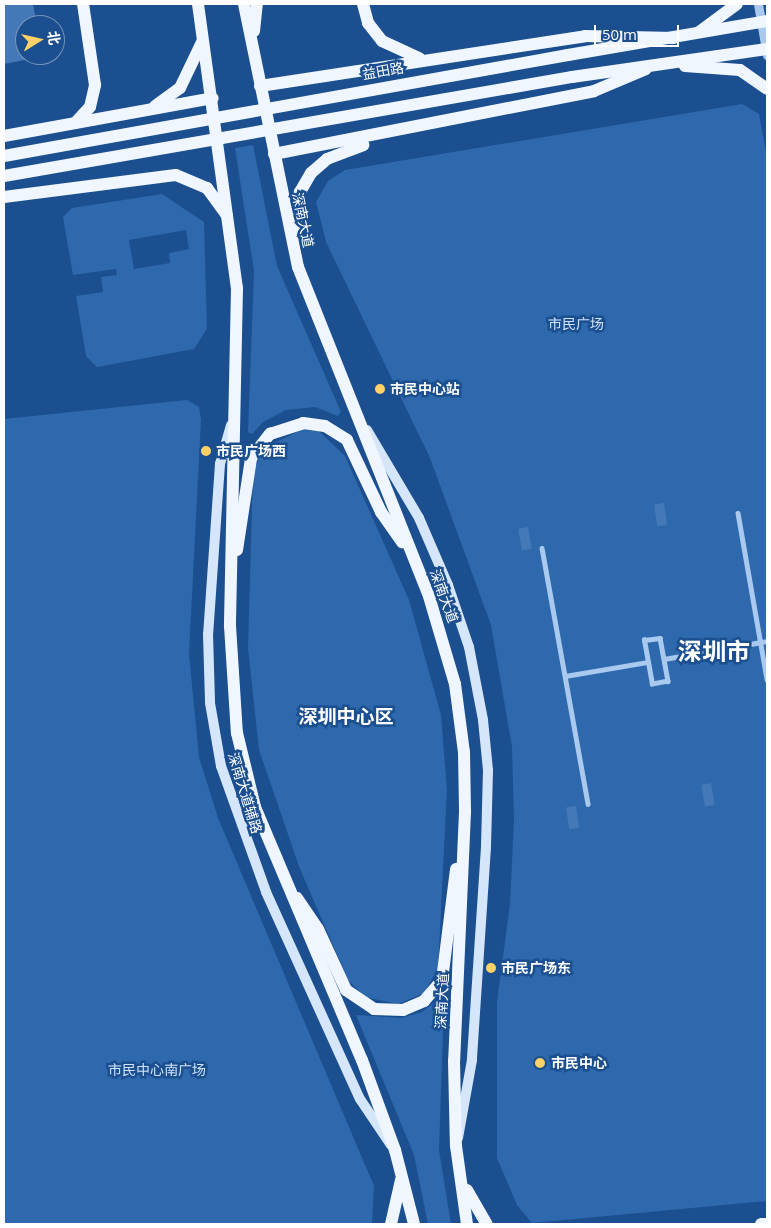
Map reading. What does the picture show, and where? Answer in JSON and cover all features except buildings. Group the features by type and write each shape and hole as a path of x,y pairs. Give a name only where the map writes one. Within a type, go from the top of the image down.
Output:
{"main road":[{"path":"74,124 90,107 95,85 83,4"},
{"path":"198,4 231,224 237,288 230,653 238,733 255,807 285,883 362,1060 395,1150 414,1224"},
{"name":"深南大道","path":"244,4 298,267 365,427 440,625 454,684 464,752 464,836 454,1061 456,1146 467,1224"},
{"path":"252,44 257,4"},
{"path":"363,4 368,23 387,46 407,56 432,59"},
{"path":"699,32 738,4"},
{"name":"益田路","path":"4,156 568,55 764,22"},
{"path":"260,86 609,33 674,38"},
{"path":"147,110 180,88 198,57 203,37"},
{"path":"4,176 572,76 646,69 767,51"},
{"path":"673,64 740,70 767,90"},
{"path":"274,154 388,135 594,91 646,69"},
{"path":"4,136 212,98"},
{"path":"298,267 294,221 305,181 327,159 388,135"},
{"path":"4,198 176,175 207,188 231,224"},
{"name":"深南大道辅路","path":"235,412 220,464 209,596 208,666 219,758 266,892 360,1099 395,1150"},
{"path":"232,561 243,530 251,458 270,434 303,423 325,426 347,440 381,512 413,556"},
{"path":"365,427 430,540 463,625 483,720 487,811 472,1060 456,1146"},
{"path":"285,883 318,929 350,994 374,1008 410,1008 430,996 442,980 451,899 464,836"},
{"path":"460,1171 472,1204 487,1224"},
{"path":"391,1224 402,1173"},
{"path":"761,1224 767,1224"}],"street":[{"path":"758,4 764,22 767,51"},
{"path":"738,513 767,679"},
{"path":"542,548 588,804"},
{"path":"660,638 664,659 668,681 652,684 644,640 660,638"},
{"path":"664,659 767,641"},
{"path":"565,676 648,662"}],"green space":[{"name":"市民广场","path":"742,104 759,114 767,158 767,1201 532,1223 517,1205 497,1158 497,1001 510,904 514,819 512,747 491,625 430,458 326,242 316,202 328,181 345,170"},
{"path":"253,145 277,266 341,412 338,416 315,407 286,410 263,422 252,434 248,432 254,271 235,148"},
{"path":"162,194 204,222 207,329 194,349 97,367 86,356 76,296 103,292 101,277 117,275 116,269 73,275 63,217 72,208","holes":["186,230 189,249 169,253 170,263 134,269 129,240"]},
{"name":"市民中心南广场","path":"187,400 199,407 201,420 189,654 199,757 218,818 374,1186 372,1224 4,1224 4,419"},
{"path":"301,430 319,431 345,456 409,600 441,715 447,790 438,969 424,993 398,1004 365,997 348,980 300,869 259,750 248,648 253,471 264,448"},
{"path":"439,999 444,1003 439,1150 451,1224 428,1224 414,1155 356,1015 401,1018 422,1012"}],"place":[{"name":"市民中心站","path":"380,389"},
{"name":"市民广场西","path":"206,451"},
{"name":"市民广场东","path":"491,968"},
{"name":"市民中心","path":"540,1063"}],"district":[{"name":"深圳市","path":"714,651"},
{"name":"深圳中心区","path":"346,717"}]}
